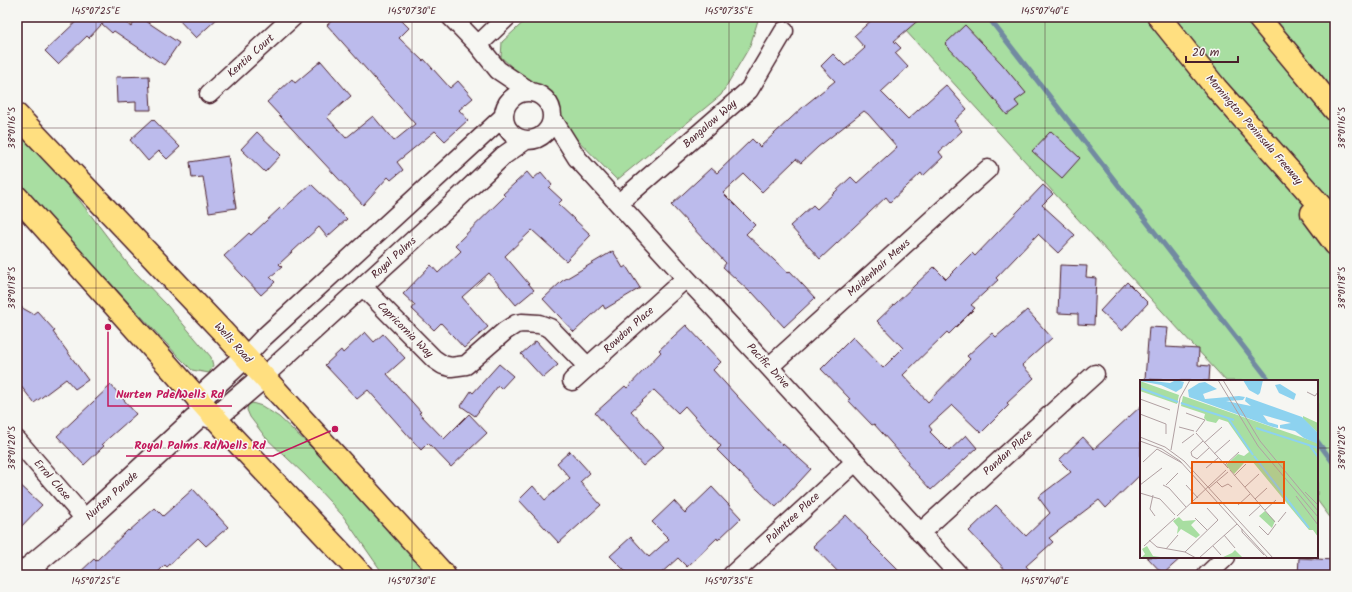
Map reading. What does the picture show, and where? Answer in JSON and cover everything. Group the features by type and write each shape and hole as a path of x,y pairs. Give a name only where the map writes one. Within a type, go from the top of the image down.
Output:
{"main road":[{"name":"Mornington Peninsula Freeway","path":"1159,17 1216,88 1335,222"},
{"path":"1258,17 1335,110"},
{"path":"1216,88 1335,244"},
{"name":"Wells Road","path":"17,115 245,356 444,575"},
{"path":"17,197 205,410 362,575"}],"street":[{"name":"Kentia Court","path":"209,94 293,17"},
{"path":"451,17 478,45 498,70 531,92"},
{"path":"478,45 507,17"},
{"name":"Bangalow Way","path":"619,203 749,90 784,31"},
{"path":"245,356 412,201 505,110 512,99 524,92 538,94 544,98 552,110 550,126 546,133 533,139 519,139 508,130 505,123 505,110 498,70"},
{"name":"Pacific Drive","path":"552,118 578,158 686,278 959,575"},
{"name":"Pacific Drive","path":"533,139 578,158"},
{"name":"Royal Palms","path":"263,377 503,156 533,139"},
{"name":"Maidenhair Mews","path":"769,367 988,169"},
{"path":"412,201 432,223"},
{"name":"Rowdon Place","path":"572,381 686,278"},
{"name":"Capricornia Way","path":"362,286 434,359 443,365 451,367 466,365 504,331 516,324 522,323 539,324 550,328 588,367"},
{"name":"Nurten Parade","path":"21,575 86,520 205,410 245,356"},
{"name":"Pandan Place","path":"920,533 1095,374"},
{"name":"Nurten Parade","path":"205,410 263,377"},
{"name":"Errol Close","path":"17,440 86,520"},
{"name":"Palmtree Place","path":"732,575 855,462"},
{"path":"1207,575 1225,558"}],"green space":[{"path":"529,17 759,17 750,46 721,95 617,180 559,121 548,100 501,57 502,42"},
{"path":"893,17 1335,17 1335,524 1318,501 1318,380 1225,380"},
{"path":"17,128 64,180 131,268 167,305 211,357 213,366 209,373 192,370 17,182"},
{"path":"252,403 262,406 279,417 335,469 430,575 384,575 343,516 305,475 266,438 250,417 247,410 248,405"}],"building":[{"path":"81,17 128,17 124,21 131,27 138,17 140,17 179,43 164,65 114,31 112,33 102,24 89,38 87,36 58,64 45,51"},
{"path":"176,17 219,17 196,38"},
{"path":"336,17 398,17 409,28 399,38 423,61 424,59 450,88 458,81 473,98 459,110 468,120 445,141 435,131 397,162 403,170 391,180 388,177 363,205 267,102 292,79 295,83 321,61 351,96 327,117 346,138 373,116 394,141 415,124 327,25"},
{"path":"875,17 922,17 894,41 901,48 895,53 908,67 881,92 908,119 946,85 967,109 954,121 962,131 939,152 943,157 923,176 921,173 890,202 886,197 820,259 790,226 813,205 817,209 851,177 857,183 897,147 864,111 818,147 801,163 796,159 762,192 744,174 723,193 755,225 746,234 788,273 790,271 815,298 784,327 752,292 751,293 723,267 726,263 671,205 711,168 717,173 752,139 760,147 804,106 835,81 821,66 833,54 845,66 865,48 854,36"},
{"path":"965,25 1002,64 1026,93 1015,101 1019,106 1007,115 972,72 945,44"},
{"path":"149,76 151,110 136,110 136,102 117,103 116,77"},
{"path":"153,119 180,147 167,159 159,151 148,161 130,140"},
{"path":"1051,131 1080,158 1062,178 1032,151"},
{"path":"257,132 281,155 265,172 241,149"},
{"path":"228,156 236,208 209,212 203,177 192,178 190,162"},
{"path":"527,172 533,179 541,172 552,185 549,188 562,200 558,204 591,235 566,261 532,230 505,256 534,290 516,305 489,273 462,297 488,327 464,348 441,323 434,330 412,309 415,305 403,294 431,265 438,273 461,251 455,245 505,196 503,194"},
{"path":"311,184 347,219 327,237 319,227 279,264 282,267 270,277 275,282 261,295 224,256 249,233 251,235 280,208 282,210"},
{"path":"1043,185 1053,194 1042,205 1075,235 1058,253 1038,234 996,278 998,280 971,305 975,308 949,334 947,332 903,375 928,402 970,359 967,356 992,333 996,337 1027,310 1052,338 1022,365 1034,378 1007,403 1009,405 981,433 952,405 929,426 932,430 930,432 949,451 966,435 977,448 931,490 874,424 872,425 848,400 850,399 821,369 853,337 883,368 903,348 877,321 934,267 946,279 972,253 975,256"},
{"path":"613,251 623,268 626,266 640,288 605,309 603,305 574,332 543,299 562,281"},
{"path":"1060,265 1087,266 1086,277 1096,278 1094,325 1078,324 1078,314 1058,313"},
{"path":"1127,282 1148,303 1122,331 1100,311"},
{"path":"17,305 33,314 37,311 55,331 53,332 88,380 75,389 66,379 34,403 17,381"},
{"path":"686,325 721,362 713,370 782,445 783,444 811,469 776,507 717,450 721,446 685,406 678,413 654,390 631,411 664,447 643,466 595,413 625,386 627,388 661,352 659,350"},
{"path":"1149,327 1168,328 1166,347 1199,349 1198,365 1210,366 1209,380 1145,379"},
{"path":"365,332 374,342 383,334 405,358 387,374 421,412 419,413 444,439 469,414 487,433 451,467 428,443 421,450 368,390 357,399 325,365 341,350 343,353"},
{"path":"536,341 558,365 543,378 521,354"},
{"path":"499,364 513,376 501,389 498,386 475,416 461,406 471,391 473,393"},
{"path":"111,385 136,414 102,444 104,446 84,465 57,436"},
{"path":"1140,407 1140,475 1106,508 1099,500 1049,538 1053,542 1026,566 1034,575 1010,575 969,531 996,505 1026,536 1050,513 1038,497 1071,472 1059,460 1083,437 1094,449"},
{"path":"570,451 590,473 580,482 601,505 559,543 519,500 533,486 545,500 570,478 557,463"},
{"path":"17,482 42,505 17,531"},
{"path":"712,487 741,518 718,540 717,538 687,567 678,558 659,575 629,575 610,556 631,537 649,557 669,539 652,522 674,501 685,513"},
{"path":"193,489 228,527 206,546 198,538 167,567 165,565 155,575 77,575 94,559 96,561 128,530 129,531 155,508 163,516"},
{"path":"846,515 868,538 867,539 903,575 841,575 813,546"},
{"path":"1148,558 1181,558 1163,574"},
{"path":"1299,558 1335,560 1335,575 1298,575"}],"waterway":[{"path":"988,17 1269,380"},
{"path":"1318,442 1335,465"}],"place":[{"name":"Nurten Pde/Wells Rd","path":"108,327"},
{"name":"Royal Palms Rd/Wells Rd","path":"335,429"}]}
